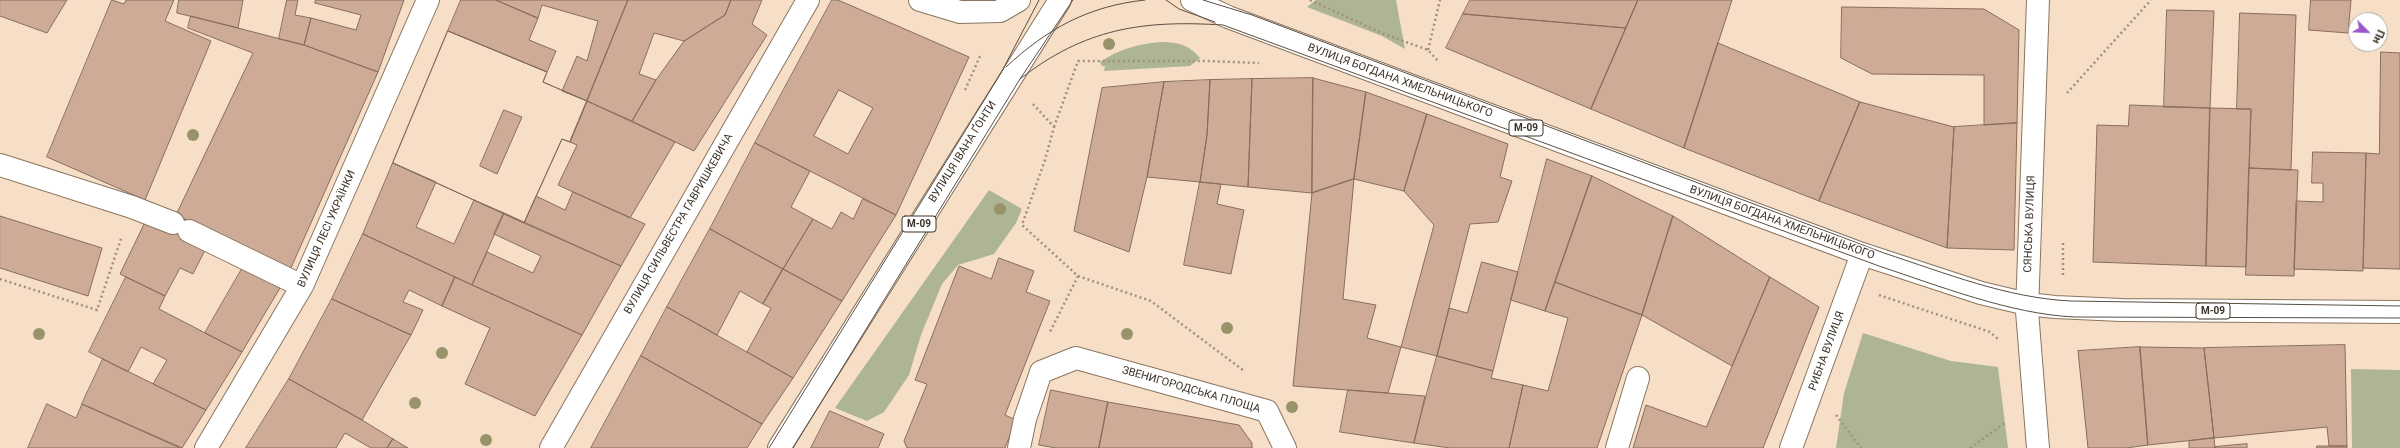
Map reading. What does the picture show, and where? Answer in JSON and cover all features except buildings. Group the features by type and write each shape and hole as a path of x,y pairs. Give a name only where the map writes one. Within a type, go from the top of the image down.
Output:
{"main road":[{"name":"ВУЛИЦЯ ЛЕСІ УКРАЇНКИ","path":"206,448 302,286 428,0"},
{"name":"ВУЛИЦЯ СИЛЬВЕСТРА ГАВРИШКЕВИЧА","path":"551,448 808,0"},
{"path":"920,0 960,12 1000,10 1019,0"},
{"name":"ВУЛИЦЯ ІВАНА ҐОНТИ","path":"779,448 1060,0"},
{"name":"ВУЛИЦЯ БОГДАНА ХМЕЛЬНИЦЬКОГО","path":"1192,0 1228,17 1862,254 1981,293 2027,304 2121,310 2400,312"},
{"name":"СЯНСЬКА ВУЛИЦЯ","path":"2038,0 2027,304 2038,448"},
{"path":"0,165 132,207 181,227 302,286"},
{"name":"РИБНА ВУЛИЦЯ","path":"1791,448 1862,254"},
{"name":"ЗВЕНИГОРОДСЬКА ПЛОЩА","path":"1019,448 1025,419 1041,372 1076,358 1267,411 1284,448"},
{"path":"1617,448 1638,378"}],"path":[{"path":"1428,50 1440,0"},
{"path":"2061,99 2151,0"},
{"path":"1245,372 1151,301 1078,276 1022,225 1045,160 1054,127 1078,61 1207,61 1263,64"},
{"path":"1028,99 1054,127"},
{"path":"0,279 97,310 132,207"},
{"path":"2063,238 2063,277"},
{"path":"1049,335 1078,276"},
{"path":"1878,295 1968,325"},
{"path":"1833,412 1861,448"},
{"path":"1970,448 2007,421"}],"green space":[{"path":"1316,0 1396,0 1405,49 1382,36 1307,7"},
{"path":"1164,42 1175,43 1188,47 1200,58 1190,66 1104,71 1105,66 1102,66 1100,62 1123,50 1147,44"},
{"path":"989,190 1022,209 1016,223 994,254 958,265 942,284 921,335 909,375 884,412 867,421 835,408"},
{"path":"1863,333 1951,361 1998,367 2008,448 1836,448 1844,393"},
{"path":"2351,369 2400,370 2400,448 2352,448"}],"tram line":[{"path":"769,448 1001,73 1039,0"},
{"path":"793,448 1020,79 1073,0"},
{"path":"1006,67 1037,41 1070,22 1105,8 1145,0"},
{"path":"1166,0 1179,9 1215,22"},
{"path":"1203,0 1252,15 1884,253 2000,290 2047,299 2071,301 2400,306"},
{"path":"1020,79 1044,62 1068,48 1092,38 1116,31 1141,26 1167,24 1223,25 1879,266 2000,305 2025,311 2074,317 2400,318"}]}
